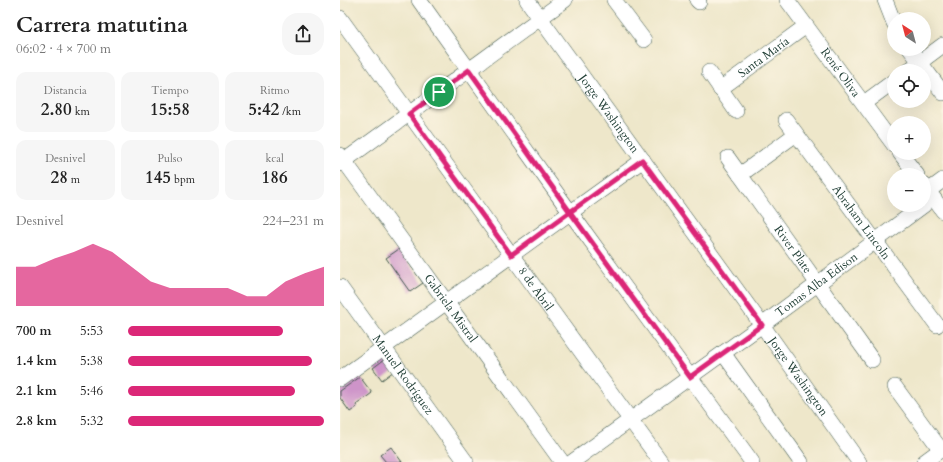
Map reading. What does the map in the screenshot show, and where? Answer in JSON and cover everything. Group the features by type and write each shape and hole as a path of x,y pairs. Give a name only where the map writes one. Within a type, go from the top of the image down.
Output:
{"street":[{"path":"418,0 752,462"},
{"name":"Jorge Washington","path":"527,0 859,462"},
{"path":"341,160 409,114 565,0"},
{"path":"614,0 644,40"},
{"name":"René Oliva","path":"787,0 887,135"},
{"path":"885,0 890,12"},
{"name":"8 de Abril","path":"340,18 661,462"},
{"name":"Santa María","path":"720,89 806,26"},
{"path":"917,64 943,46"},
{"path":"915,56 943,92"},
{"path":"709,72 736,111"},
{"path":"864,103 887,86"},
{"name":"Abraham Lincoln","path":"786,120 937,325"},
{"path":"740,175 796,134"},
{"name":"River Plate","path":"728,158 872,360"},
{"name":"Gabriela Mistral","path":"341,160 562,462"},
{"path":"340,379 642,160"},
{"path":"905,160 912,168"},
{"name":"Tomas Alba Edison","path":"931,193 943,180"},
{"path":"931,200 943,211"},
{"name":"Tomas Alba Edison","path":"572,462 818,284 875,241 909,212"},
{"name":"Manuel Rodríguez","path":"340,288 466,462"},
{"path":"723,353 801,462"},
{"path":"895,387 942,449 924,462"}],"building":[{"path":"399,249 423,283 410,292 386,258"},
{"path":"385,359 394,371 382,380 373,368"},
{"path":"360,377 372,393 356,405 357,407 350,412 340,398 340,391"},
{"path":"391,447 402,462 386,462 380,455"}],"route":[{"path":"439,92 409,114 511,255 570,212 690,377 762,325 642,160 570,212 469,70 439,92"}]}
